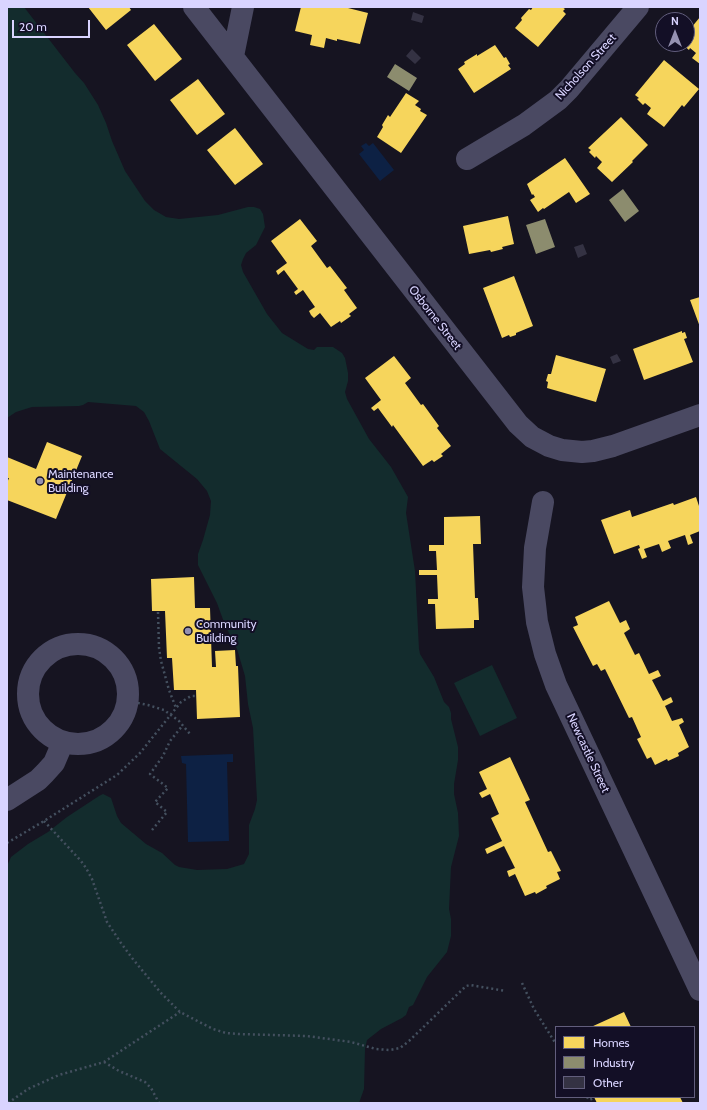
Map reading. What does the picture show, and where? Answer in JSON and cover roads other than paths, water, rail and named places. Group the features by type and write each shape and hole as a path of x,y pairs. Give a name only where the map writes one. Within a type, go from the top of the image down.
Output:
{"street":[{"name":"Osborne Street","path":"194,7 518,424 532,437 549,446 562,450 582,452 597,451 700,415"},
{"path":"233,56 243,7"},
{"name":"Nicholson Street","path":"467,159 524,125 558,100 569,90 638,7"},
{"name":"Newcastle Street","path":"543,502 535,548 533,587 537,622 545,654 559,691 700,990"},
{"path":"76,645 93,647 109,654 125,675 128,701 123,718 112,731 89,744 72,744 63,742 55,739 41,728 36,721 29,706 28,688 34,671 44,658 51,652 59,648 76,645"},
{"path":"7,800 38,780 45,773 54,763 63,742"}],"water":[{"path":"366,143 369,146 373,143 394,170 380,181 359,154 364,150 361,146"},
{"path":"233,754 233,762 227,762 229,841 188,842 186,764 182,763 181,756"}],"place":[{"name":"Maintenance Building","path":"40,481"},
{"name":"Community Building","path":"188,631"}]}
